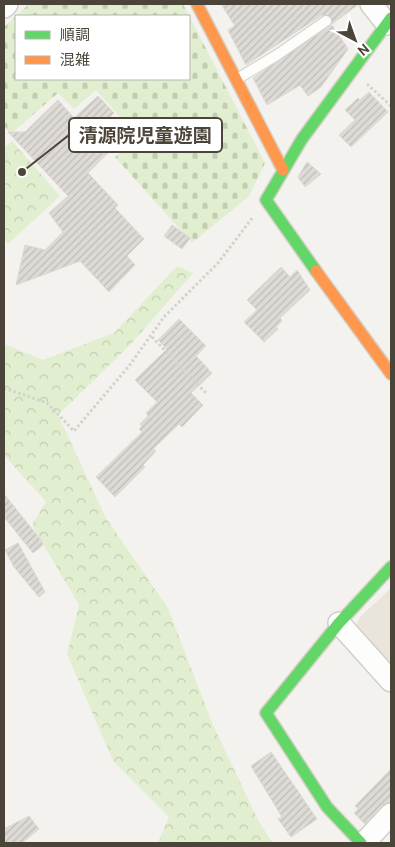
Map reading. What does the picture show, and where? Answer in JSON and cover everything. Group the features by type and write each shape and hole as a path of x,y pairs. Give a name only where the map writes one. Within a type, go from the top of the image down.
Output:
{"street":[{"path":"4,7 7,4"},
{"path":"197,4 283,170"},
{"path":"371,4 389,21 302,139 266,200 376,356 391,374"},
{"path":"391,567 339,623 266,713 327,807 362,843 391,814"},
{"path":"339,623 391,681"}],"lane":[{"path":"236,79 277,55 326,21"}],"path":[{"path":"352,71 391,106"},
{"path":"4,388 47,403 74,432 152,337 164,317 218,263 266,200"},
{"path":"152,337 207,394"}],"shaded area":[{"path":"391,588 391,667 355,627 361,616"}],"green space":[{"path":"29,4 183,4 189,15 17,15"},
{"path":"15,17 15,80 190,80 190,18 265,163 249,196 192,243 115,157 119,154 114,148 127,137 116,123 120,117 96,90 74,109 58,93 11,134 4,126 4,27"},
{"path":"12,141 60,196 8,244 4,239 4,148"},
{"path":"177,266 193,273 131,344 58,415 106,518 168,608 213,725 259,822 273,843 158,843 169,817 113,761 67,654 79,605 32,525 46,502 4,455 4,344 43,360 114,333"}],"building":[{"path":"221,4 359,4 332,24 331,17 322,15 246,65 228,30 235,26"},
{"path":"332,25 348,49 321,87 308,96 300,85 267,105 253,78"},
{"path":"369,92 388,112 351,147 339,135 355,120 345,110 358,98 360,100"},
{"path":"98,96 114,113 108,119 125,136 88,173 118,205 115,208 144,239 127,256 135,265 109,292 80,261 16,285 25,245 45,250 63,232 49,213 68,196 8,132 25,132 58,100 74,118"},
{"path":"307,162 321,174 305,187 298,177"},
{"path":"172,225 190,238 182,249 164,236"},
{"path":"281,267 290,277 297,270 310,290 280,318 282,321 276,327 278,329 264,342 244,322 257,310 247,300"},
{"path":"179,319 206,346 196,356 212,373 191,393 203,405 182,427 179,424 153,449 156,451 143,465 145,467 115,497 96,477 142,432 139,429 142,426 140,424 148,416 146,413 157,402 135,380 167,349 158,340"},
{"path":"4,494 41,540 43,545 33,553 4,517"},
{"path":"18,543 45,592 39,597 14,567 5,550"},
{"path":"271,752 317,819 291,837 278,819 282,817 251,766"},
{"path":"391,769 391,802 382,805 365,824 354,813 358,809 355,806"},
{"path":"29,816 39,829 22,843 4,843 4,829"}],"traffic: fast":[{"path":"316,271 266,200 302,139 391,18"},
{"path":"361,843 327,807 266,713 339,623 391,567"}],"traffic: slow":[{"path":"197,4 283,170"},
{"path":"316,271 391,374"}],"place":[{"name":"清源院児童遊園","path":"22,172"}]}
